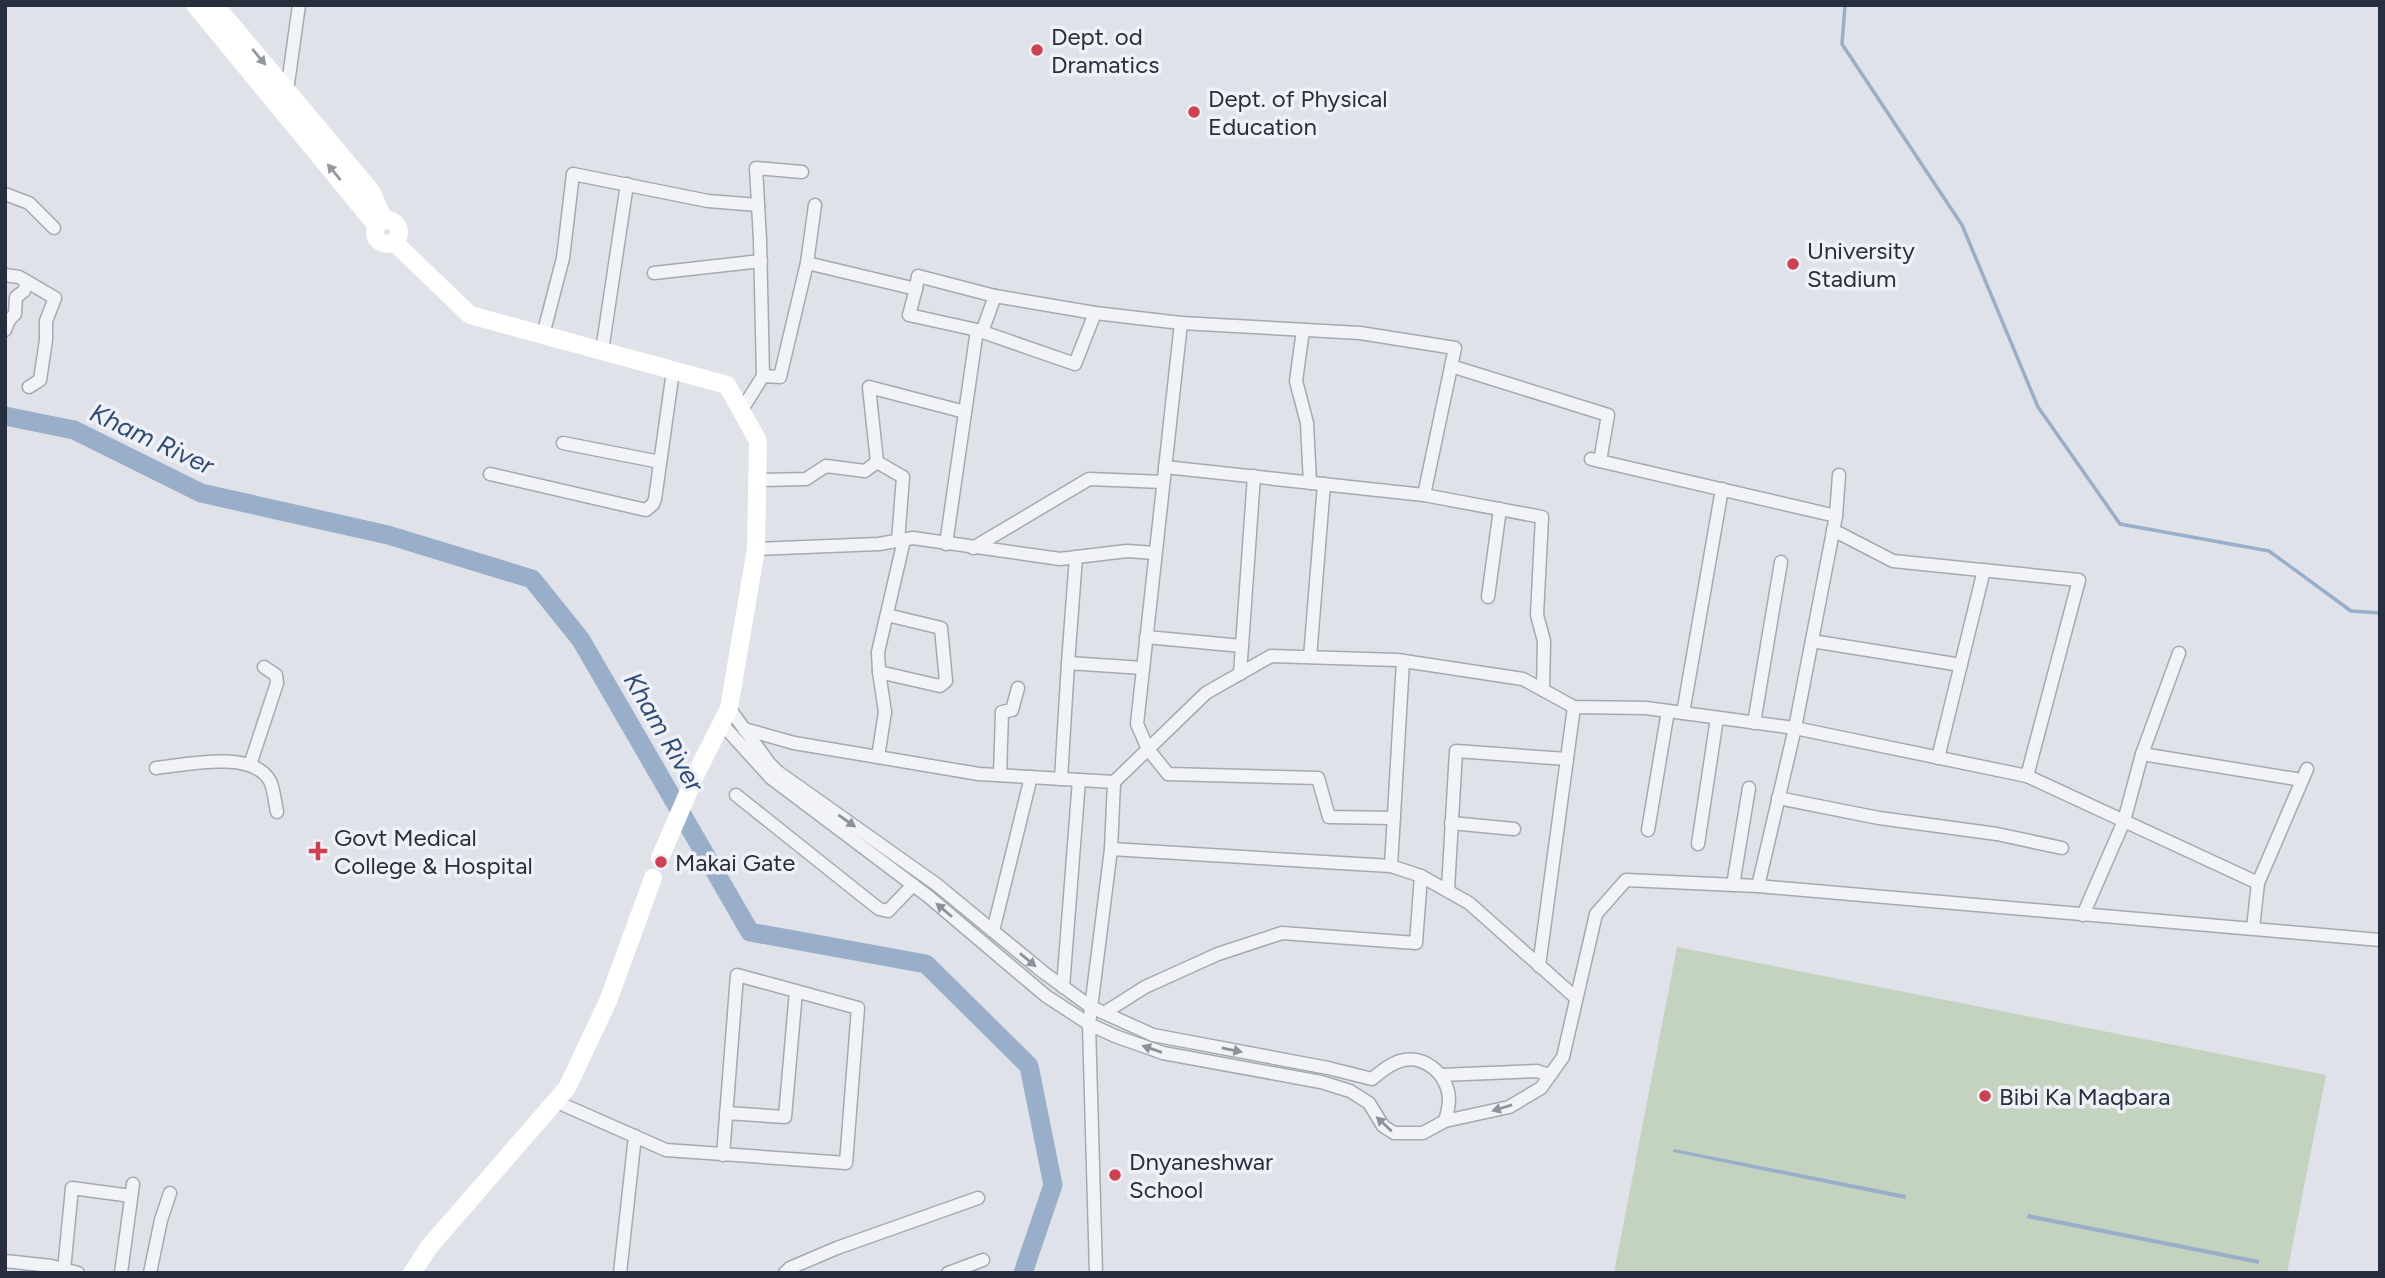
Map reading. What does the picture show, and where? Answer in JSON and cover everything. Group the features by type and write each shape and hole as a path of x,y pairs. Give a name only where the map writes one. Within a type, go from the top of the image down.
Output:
{"street":[{"path":"195,5 371,191 380,223 394,222 400,229 395,243 470,315 727,385 758,441 756,549 725,716 663,850"},
{"path":"215,5 282,96"},
{"path":"282,96 299,5"},
{"path":"741,411 763,376 756,168 802,172"},
{"path":"543,335 563,258 573,174 708,201 758,205"},
{"path":"602,351 627,184"},
{"path":"5,194 29,203 54,228"},
{"path":"763,376 780,377 807,263 815,205"},
{"path":"654,273 761,261"},
{"path":"807,263 916,289"},
{"path":"5,275 19,276 55,298 46,321 40,380 29,387"},
{"path":"1095,313 1074,364 979,331 909,315 918,276 995,296 1095,313 1181,323 1360,333 1455,348 1424,495"},
{"path":"6,323 15,314 16,296 24,291 27,282"},
{"path":"946,544 979,331 995,296"},
{"path":"1181,323 1137,724 1148,749 1168,774 1318,778 1329,817 1394,818"},
{"path":"1303,330 1296,381 1307,423 1310,483"},
{"path":"1451,366 1608,415 1595,460 1836,516"},
{"path":"491,474 646,510 653,504 673,371"},
{"path":"877,462 869,387 965,412"},
{"path":"564,443 660,462"},
{"path":"757,480 806,480 826,466 865,471 877,462"},
{"path":"877,462 903,477 901,540 878,652 878,672 886,712 878,757"},
{"path":"1165,467 1424,495 1542,517 1537,615 1545,641 1543,690"},
{"path":"1758,886 1812,641 1836,516 1839,475"},
{"path":"1240,674 1254,476"},
{"path":"973,548 1089,479 1163,482"},
{"path":"1310,657 1324,484"},
{"path":"1684,713 1722,489"},
{"path":"1488,597 1500,509"},
{"path":"1833,530 1893,561 2079,580 2027,776"},
{"path":"756,549 844,546 913,538 1060,559 1127,551 1155,553"},
{"path":"1061,779 1076,557"},
{"path":"1754,723 1781,562"},
{"path":"1938,758 1984,570"},
{"path":"878,672 940,686 946,681 941,628 887,615"},
{"path":"1146,637 1242,646"},
{"path":"1812,641 1961,665"},
{"path":"2083,915 2124,821 2142,754 2179,653"},
{"path":"1096,1273 1089,1024 1111,849 1114,782 1206,693 1271,656 1403,661 1522,679 1574,707 1646,708 1794,729 2027,776 2258,883"},
{"path":"1391,866 1403,661"},
{"path":"1068,663 1143,668"},
{"path":"250,765 277,683 276,675 264,667"},
{"path":"1000,775 1002,712 1012,710 1018,688"},
{"path":"1539,966 1574,707"},
{"path":"1648,830 1668,711"},
{"path":"725,716 744,729 778,772 936,884 1090,1007 1153,1034 1372,1079"},
{"path":"725,716 771,778 914,885 1045,996 1089,1024 1163,1053 1321,1082 1350,1091 1369,1103 1383,1126 1394,1133 1423,1133 1445,1121 1509,1107 1541,1088 1563,1057 1596,914 1626,880 1758,886 2380,940"},
{"path":"1698,844 1717,718"},
{"path":"744,729 794,743 979,774 1114,782"},
{"path":"1448,889 1457,750 1567,759"},
{"path":"2142,754 2304,774 2258,883 2253,928"},
{"path":"156,768 217,761 250,765 258,768 270,781 277,812"},
{"path":"993,931 1031,777"},
{"path":"1063,987 1079,780"},
{"path":"1733,885 1749,788"},
{"path":"736,795 880,909 888,911 914,885"},
{"path":"1778,798 1879,818 1997,834 2062,848"},
{"path":"1451,823 1514,829"},
{"path":"1111,849 1391,866 1422,876 1469,903 1576,998"},
{"path":"1104,1013 1145,987 1218,954 1282,933 1416,943 1422,876"},
{"path":"412,1273 429,1247 567,1088 608,1001 653,878"},
{"path":"557,1102 666,1150 723,1155 846,1163 858,1008 737,975 723,1155"},
{"path":"726,1113 785,1117 796,991"},
{"path":"1369,1103 1372,1079 1397,1061 1409,1059 1424,1062 1441,1075 1449,1096 1445,1121"},
{"path":"1441,1075 1538,1071 1549,1075"},
{"path":"620,1273 635,1136"},
{"path":"64,1270 72,1188 132,1190 121,1273"},
{"path":"150,1273 161,1220 170,1193"},
{"path":"785,1273 790,1268 837,1248 978,1198"},
{"path":"948,1273 983,1260"},
{"path":"5,1261 78,1273"}],"green space":[{"name":"Bibi Ka Maqbara","path":"1677,947 2326,1075 2287,1273 1614,1273"}],"water":[{"path":"1674,1149 1906,1195 1905,1199 1673,1152"},
{"path":"2028,1214 2259,1260 2259,1264 2027,1218"}],"waterway":[{"path":"1845,5 1842,44 1962,225 2038,407 2120,524 2269,551 2351,611 2380,613"},
{"name":"Kham River","path":"5,416 74,430 201,493 388,535 532,579 581,640 750,932 926,964 1029,1066 1053,1185 1023,1273"}],"place":[{"name":"Dept. od Dramatics","path":"1037,50"},
{"name":"Dept. of Physical Education","path":"1194,112"},
{"name":"University Stadium","path":"1793,264"},
{"name":"Govt Medical College & Hospital","path":"318,851"},
{"name":"Makai Gate","path":"661,862"},
{"name":"Bibi Ka Maqbara","path":"1985,1096"},
{"name":"Dnyaneshwar School","path":"1115,1175"}]}
